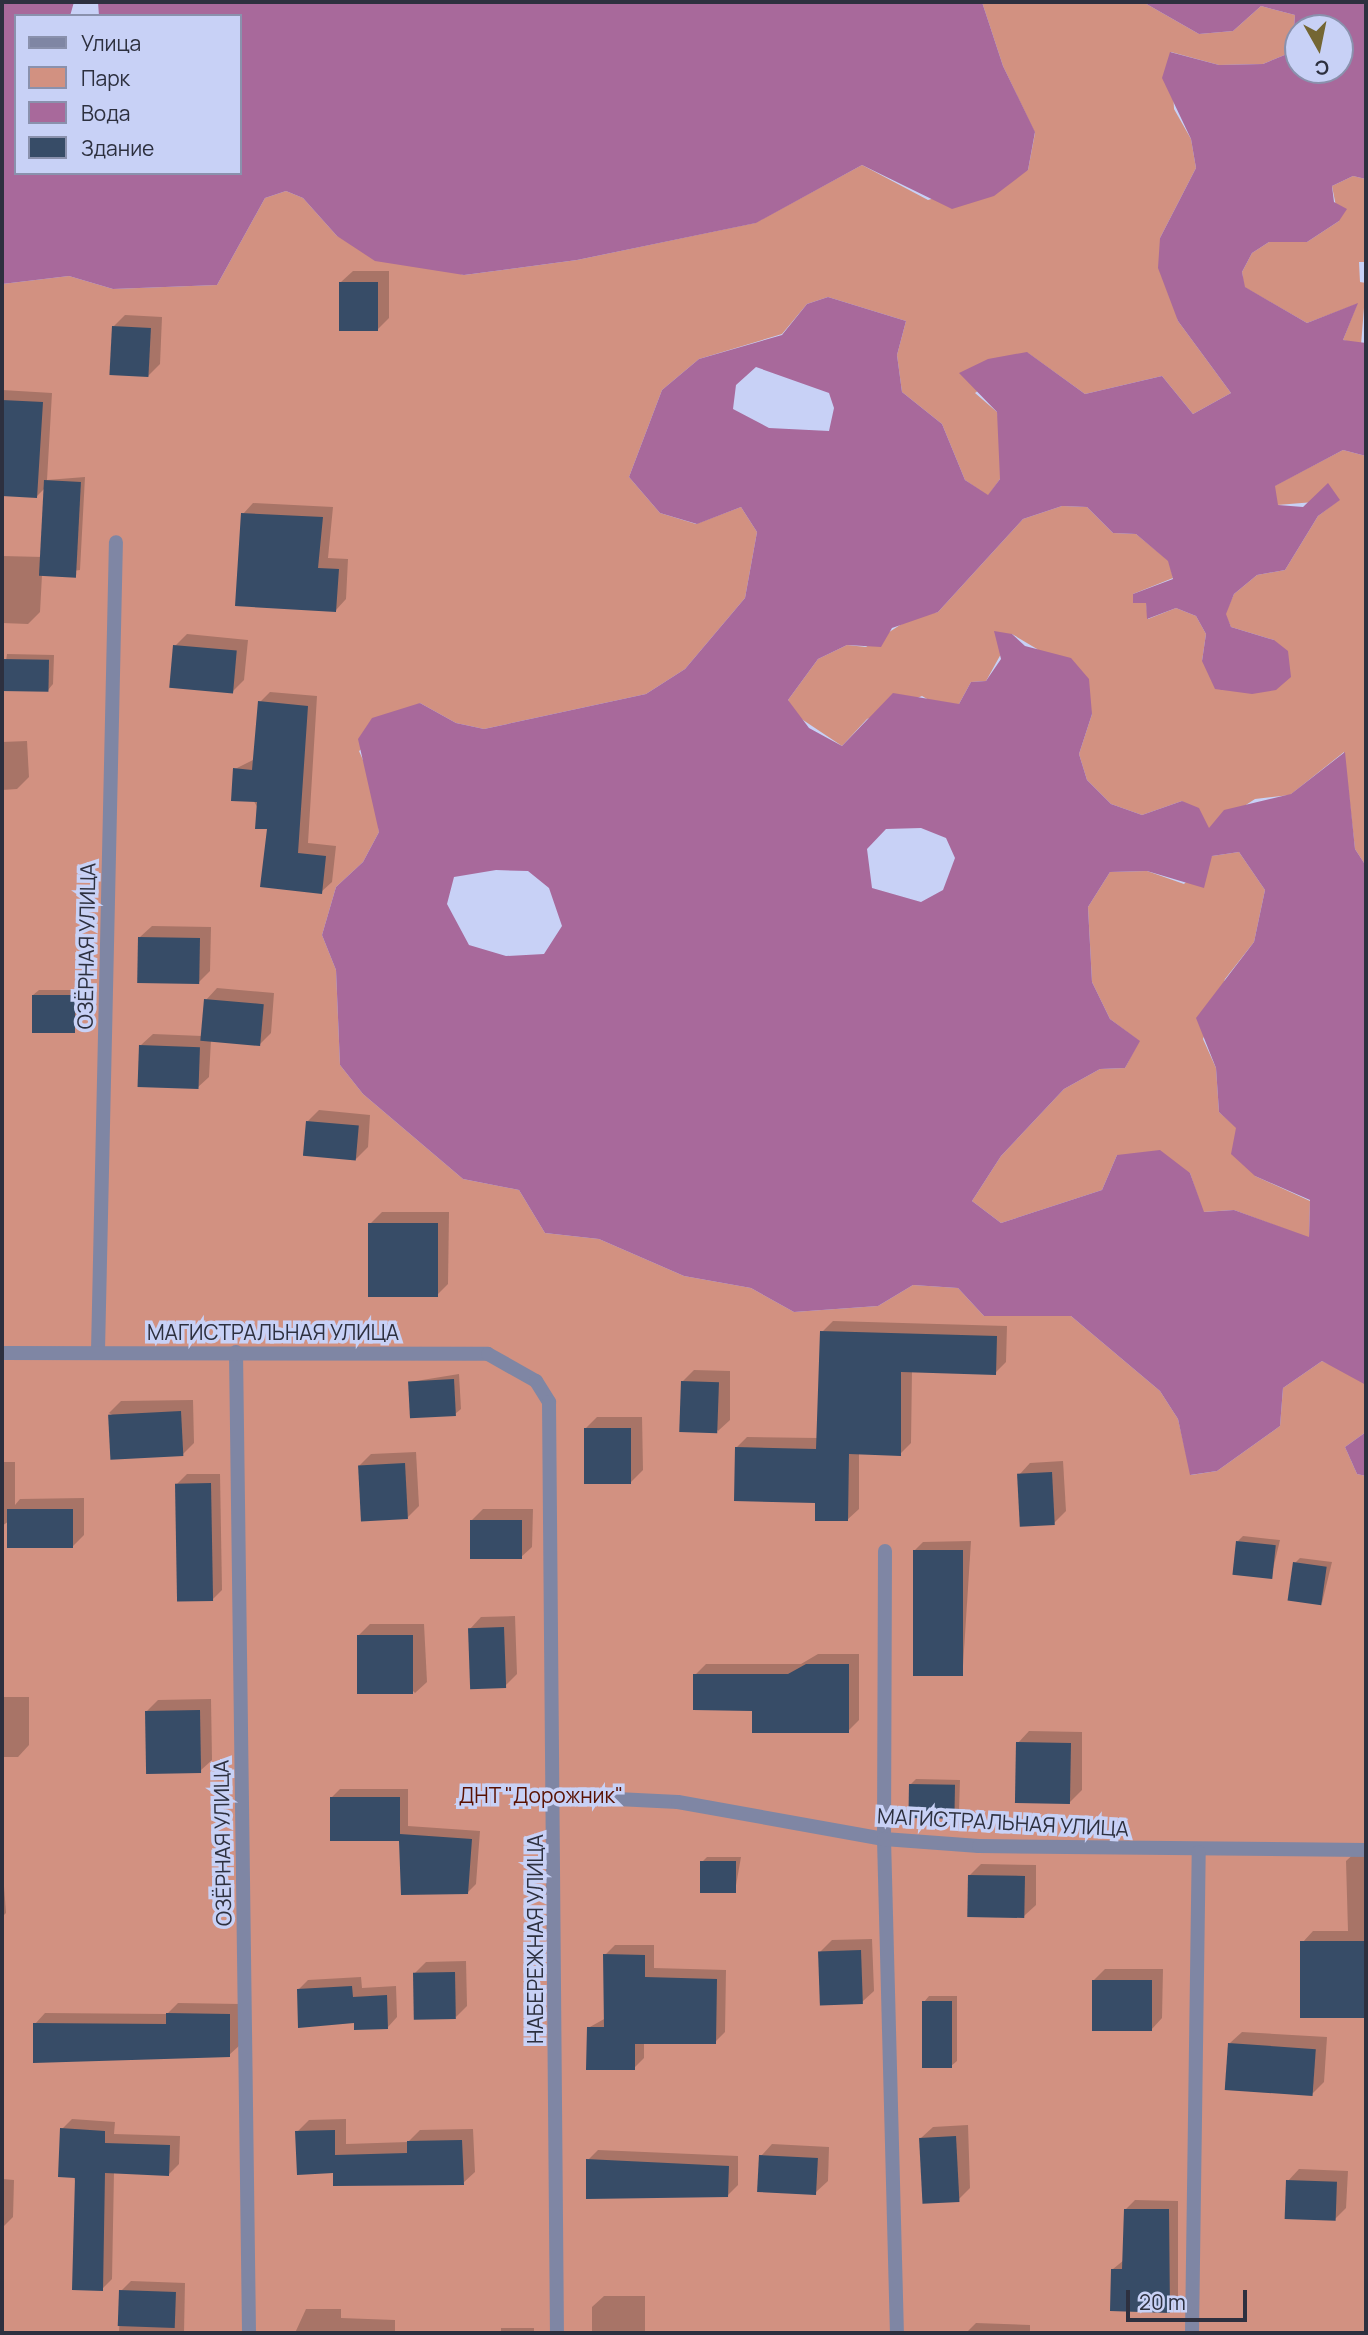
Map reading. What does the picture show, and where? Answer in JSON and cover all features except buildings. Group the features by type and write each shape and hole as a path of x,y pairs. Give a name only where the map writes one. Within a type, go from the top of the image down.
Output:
{"street":[{"name":"ОЗЁРНАЯ УЛИЦА","path":"98,1351 116,542"},
{"name":"МАГИСТРАЛЬНАЯ УЛИЦА","path":"2,1353 98,1351 488,1354 536,1381"},
{"name":"ОЗЁРНАЯ УЛИЦА","path":"236,1352 249,2333"},
{"name":"НАБЕРЕЖНАЯ УЛИЦА","path":"536,1381 554,1426 557,2333"},
{"path":"884,1551 884,1839 897,2333"},
{"name":"МАГИСТРАЛЬНАЯ УЛИЦА","path":"556,1796 678,1802 884,1839 1199,1852 1366,1850"},
{"path":"1192,2333 1199,1852"}],"green space":[{"name":"ДНТ \"Дорожник\"","path":"982,2 1143,2 1199,34 1233,31 1261,6 1291,14 1284,14 1284,55 1263,64 1219,65 1171,52 1174,109 1191,139 1196,168 1160,238 1178,321 1231,393 1193,414 1162,376 1085,394 1028,353 975,393 997,412 1002,436 1000,479 988,496 965,480 942,424 902,392 897,355 906,321 828,297 807,304 782,334 699,359 662,390 629,477 660,513 696,524 741,507 757,532 745,598 685,669 646,694 484,729 456,723 420,703 359,751 373,783 379,832 363,862 336,887 322,935 336,970 340,1065 363,1094 463,1179 519,1190 545,1233 599,1239 684,1276 751,1288 794,1312 878,1306 913,1285 958,1288 984,1316 1071,1316 1160,1391 1178,1419 1191,1475 1217,1471 1280,1426 1283,1388 1322,1361 1364,1380 1366,1432 1345,1447 1357,1474 1366,1476 1366,2333 2,2333 2,284 69,276 113,289 217,285 265,198 286,191 303,198 337,236 464,275 577,260 755,223 862,165 928,200 1028,170 1035,133 1003,66"},
{"path":"1353,176 1366,179 1366,262 1359,262 1360,282 1366,283 1361,345 1343,340 1357,304 1307,323 1244,287 1242,272 1252,253 1269,242 1307,242 1339,221 1332,186"},
{"path":"1343,450 1366,456 1366,866 1355,849 1344,752 1290,795 1255,799 1209,829 1182,801 1142,815 1111,804 1087,780 1079,754 1092,714 1037,649 1012,634 986,681 971,682 959,704 939,706 922,696 867,719 842,746 794,714 788,700 818,659 847,645 866,647 911,618 938,612 1023,519 1062,506 1087,507 1113,533 1136,534 1169,561 1173,578 1133,594 1133,603 1146,603 1148,619 1176,608 1196,616 1206,634 1202,661 1274,640 1231,627 1225,614 1234,594 1257,575 1285,570 1318,516 1339,500 1277,505 1274,486"},
{"path":"1239,852 1265,890 1254,942 1225,979 1203,1039 1216,1068 1219,1112 1236,1127 1255,1176 1310,1201 1309,1238 1234,1210 1203,1212 1190,1173 1117,1155 1102,1190 1001,1223 972,1201 1001,1156 1064,1089 1100,1069 1125,1068 1139,1041 1110,1019 1092,982 1088,907 1110,872 1147,871 1184,884 1212,856"}],"water":[{"path":"2,2 74,2 71,14 14,14 14,175 242,175 242,14 99,14 98,2 982,2 1003,66 1035,132 1028,170 994,196 952,209 862,165 756,223 577,260 464,275 375,261 337,236 303,198 286,191 265,198 217,285 113,289 69,276 2,284"},
{"path":"1143,2 1366,2 1366,179 1353,176 1332,186 1334,202 1347,209 1339,221 1307,242 1269,242 1252,253 1242,272 1245,287 1307,323 1358,303 1343,340 1366,343 1366,456 1343,450 1275,486 1278,505 1303,507 1328,483 1340,500 1318,516 1285,570 1257,575 1234,594 1226,614 1231,627 1274,640 1288,651 1291,677 1276,690 1252,694 1215,689 1202,661 1206,634 1196,616 1176,608 1147,619 1146,603 1133,603 1133,594 1173,579 1168,561 1136,534 1113,533 1087,507 1062,506 1023,519 938,612 892,628 881,647 847,645 818,659 788,700 809,728 842,746 893,693 959,704 971,682 986,681 1001,659 994,631 1012,634 1025,646 1071,658 1089,679 1092,714 1079,754 1087,780 1111,804 1142,815 1182,801 1199,808 1209,828 1224,810 1291,794 1345,752 1355,849 1366,866 1366,1385 1322,1361 1283,1388 1280,1426 1217,1471 1190,1475 1178,1419 1160,1391 1071,1316 984,1316 958,1288 913,1285 878,1306 794,1312 751,1288 684,1276 599,1239 545,1233 519,1190 463,1179 363,1094 340,1065 336,970 322,935 336,887 363,862 379,832 358,739 372,718 420,703 456,723 484,729 646,694 685,669 745,598 757,532 741,507 697,524 660,513 629,477 662,390 699,359 782,335 807,304 828,297 906,321 897,355 902,392 942,424 965,480 988,495 1000,479 997,412 959,373 988,359 1027,352 1085,394 1162,376 1193,414 1231,393 1178,321 1158,268 1160,238 1196,168 1191,139 1162,78 1170,52 1219,65 1263,64 1284,55 1284,84 1354,84 1354,14 1291,14 1261,6 1233,31 1199,34","holes":["756,367 829,393 834,408 829,431 769,428 733,409 736,385","921,828 946,838 955,858 943,890 921,902 872,888 867,849 886,829","1239,852 1265,890 1254,942 1196,1018 1216,1068 1219,1112 1236,1128 1231,1154 1255,1176 1310,1200 1309,1237 1234,1210 1204,1212 1190,1173 1160,1150 1117,1155 1102,1190 1001,1223 972,1201 1001,1156 1064,1089 1100,1069 1125,1068 1140,1041 1110,1019 1092,982 1088,907 1110,872 1147,871 1204,888 1212,856","496,870 528,871 549,888 562,926 544,954 506,956 469,945 447,904 454,877"]},
{"path":"1366,1432 1366,1476 1357,1474 1345,1447"}]}
